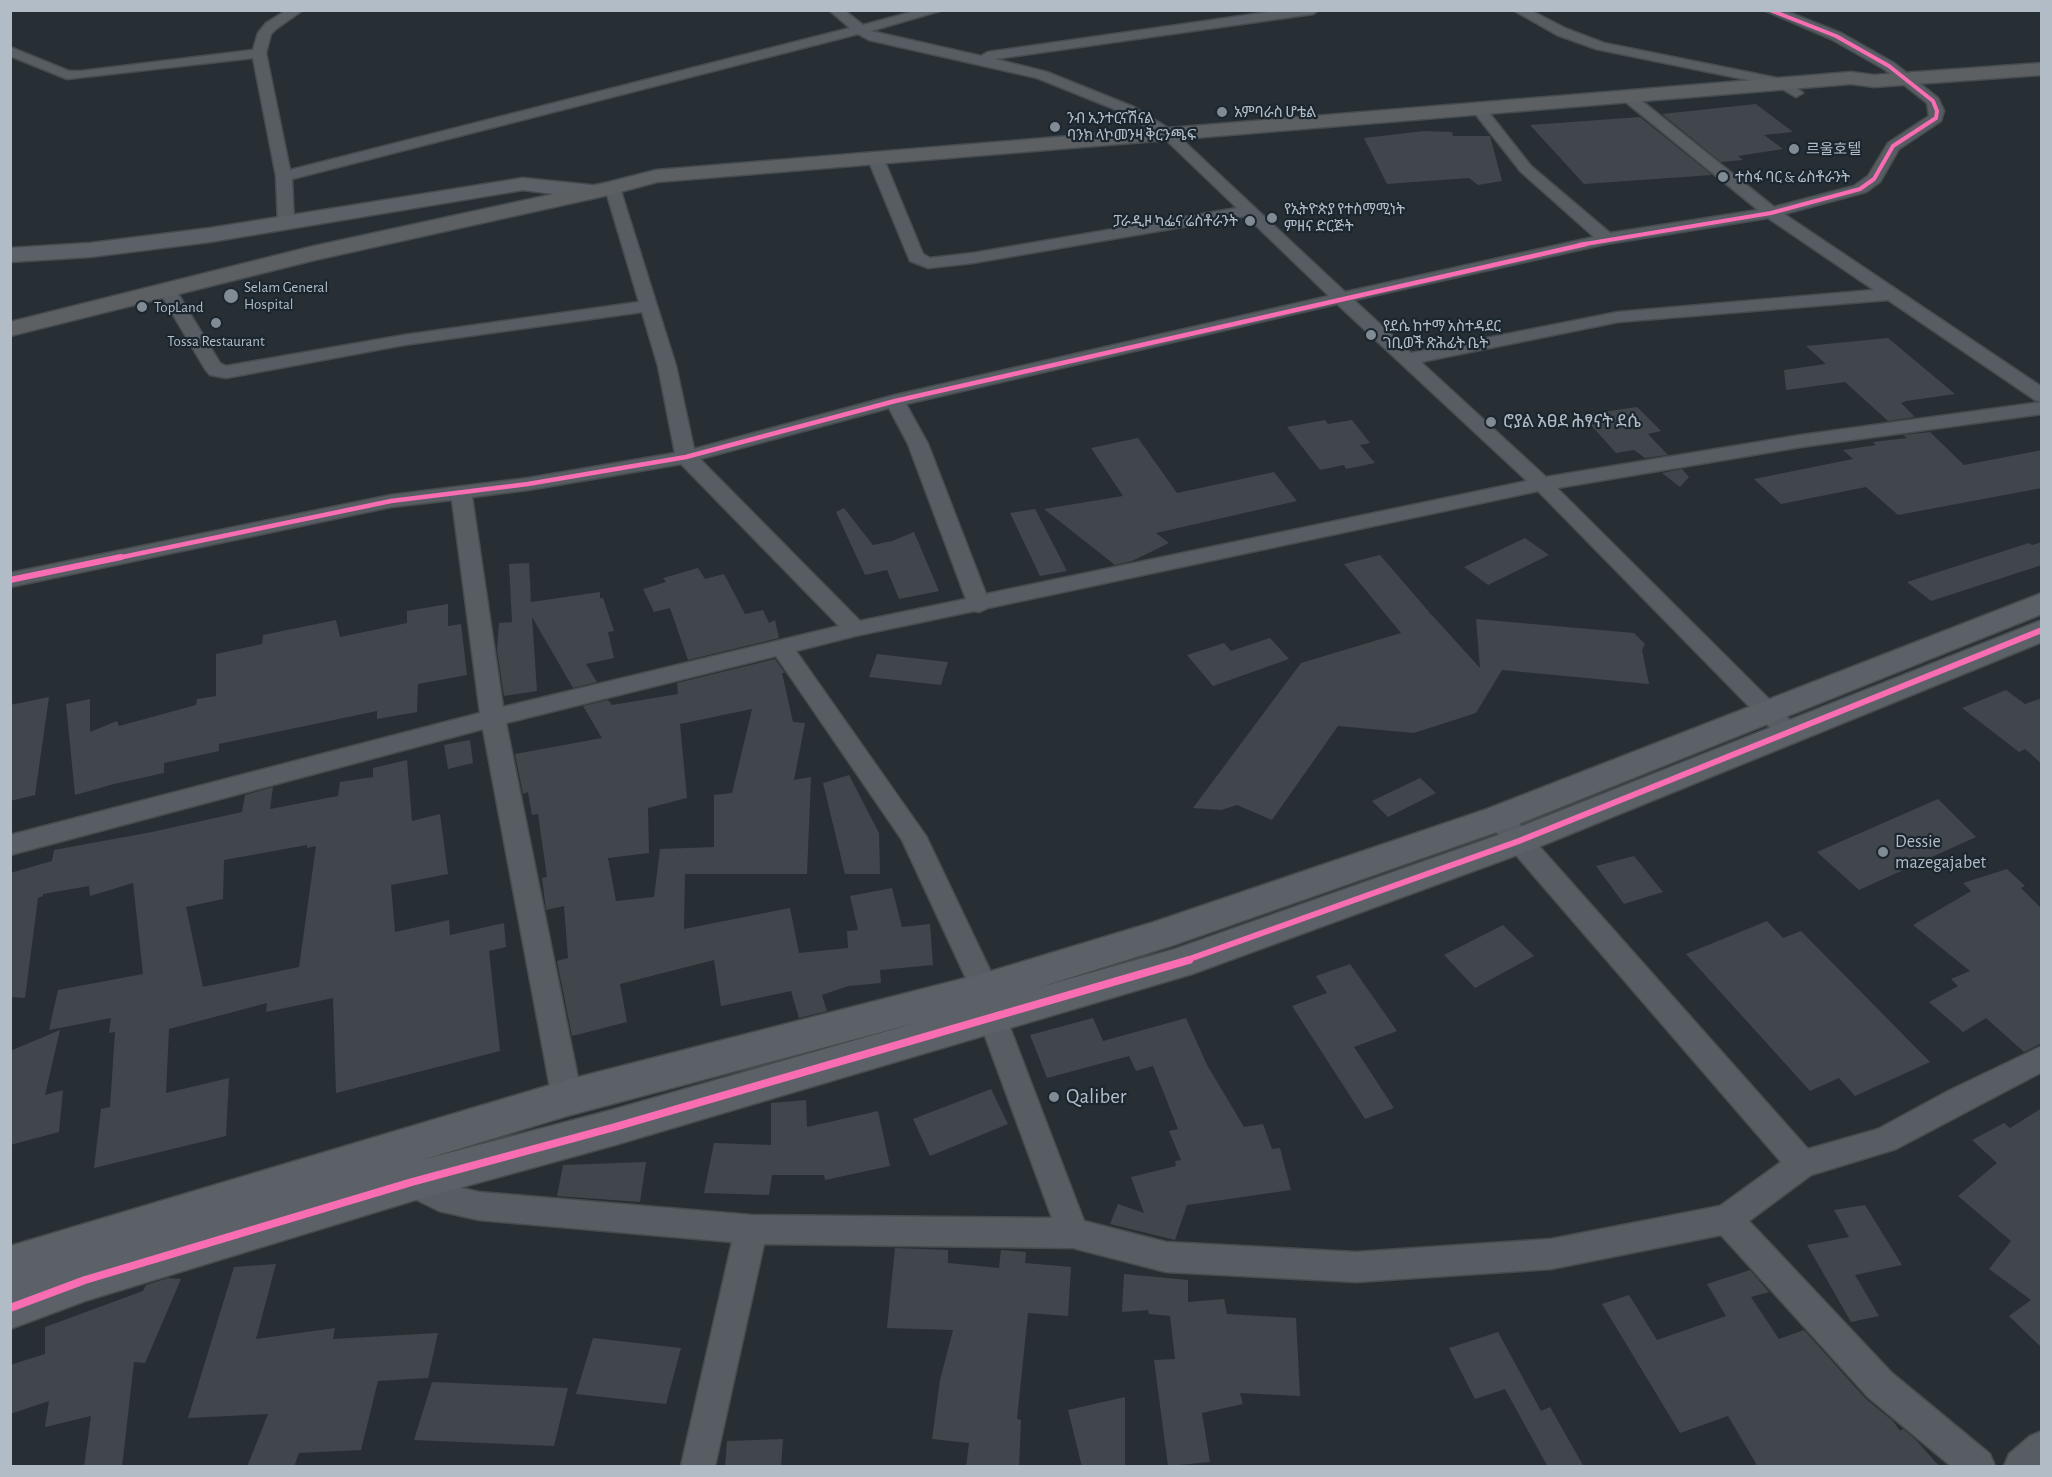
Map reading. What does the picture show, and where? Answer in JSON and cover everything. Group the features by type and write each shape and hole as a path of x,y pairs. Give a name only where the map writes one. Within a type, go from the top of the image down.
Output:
{"highway":[{"path":"10,329 314,253 602,190 660,189 878,163 1789,88 1864,87 1874,81 1925,76 2042,71"}],"street":[{"path":"286,223 284,176 259,53 264,33 297,10"},
{"path":"835,10 861,31 881,40 974,58 1042,75 1096,95 1129,110 1174,139 1249,212 1542,484 1778,722"},
{"path":"284,176 937,10"},
{"path":"974,58 1313,10"},
{"path":"1519,10 1562,32 1601,46 1789,88"},
{"path":"10,580 391,501 586,475 686,457 895,401 1341,298 1606,238 1771,213 1860,189 1875,178 1893,146 1936,118 1937,111 1933,101 1889,66 1836,36 1770,10"},
{"path":"10,51 67,75 259,53"},
{"path":"1634,102 1771,213 2042,396"},
{"path":"1483,114 1526,169 1606,238"},
{"path":"878,163 916,257 928,262 973,258 1249,212"},
{"path":"10,255 90,250 286,223 523,184 602,190 650,306 667,366 686,457 855,629"},
{"path":"168,291 212,365 217,371 226,372 404,340 650,306"},
{"path":"1409,359 1618,317 1894,294"},
{"path":"895,401 918,444 979,605"},
{"path":"10,845 493,718 855,629 979,605 1542,484 1801,441 2042,408"},
{"path":"461,493 493,718 567,1098"},
{"path":"1778,722 2042,603"},
{"path":"10,1267 88,1261 409,1165 988,1003 1179,963 1778,722 2042,630"},
{"path":"781,646 913,836 988,1003 1073,1233"},
{"path":"1509,829 1802,1164"},
{"path":"409,1165 439,1197 479,1206 751,1229 1073,1233 1166,1257 1356,1267 1551,1254 1727,1220 1802,1164 1885,1140 2042,1058"},
{"path":"409,1165 567,1098 780,1061"},
{"path":"1727,1220 1880,1385 1978,1467"},
{"path":"698,1467 751,1229"},
{"path":"10,1308 88,1261"},
{"path":"2021,1467 2042,1448"}],"building":[{"path":"1756,104 1793,132 1764,135 1783,149 1738,156 1743,160 1721,162 1662,114"},
{"path":"1640,117 1712,175 1584,184 1530,125"},
{"path":"1424,131 1452,132 1453,136 1490,136 1502,181 1478,185 1469,178 1387,184 1364,138"},
{"path":"1888,338 1955,394 1901,403 1915,417 1888,421 1845,382 1786,390 1784,370 1826,364 1806,346"},
{"path":"1637,407 1661,431 1648,434 1668,455 1645,458 1634,450 1616,453 1582,415"},
{"path":"1325,420 1328,424 1352,420 1370,443 1360,445 1375,463 1346,469 1344,465 1320,470 1287,427"},
{"path":"1930,432 1964,465 2042,450 2042,488 1898,515 1866,487 1781,504 1754,479 1853,459 1843,450 1876,445 1873,442 1907,438 1903,435"},
{"path":"1138,438 1177,493 1274,472 1297,501 1156,533 1169,543 1132,561 1115,565 1044,509 1123,496 1091,448"},
{"path":"1682,469 1689,477 1680,487 1662,473"},
{"path":"844,508 873,545 892,541 914,532 939,591 899,599 887,570 865,575 836,512"},
{"path":"1035,509 1067,571 1040,576 1010,513"},
{"path":"1525,538 1549,555 1488,585 1464,567"},
{"path":"2042,542 2042,565 1931,601 1907,582 2029,543 2032,545"},
{"path":"1380,555 1430,613 1428,614 1431,614 1480,668 1476,619 1634,633 1645,644 1642,650 1649,684 1502,670 1476,713 1414,733 1338,726 1272,820 1237,805 1221,810 1193,808 1301,663 1401,633 1344,564"},
{"path":"529,563 531,602 600,592 600,598 603,598 614,631 608,632 614,658 586,664 597,682 573,688 532,617 537,691 504,696 497,650 499,623 512,622 509,564"},
{"path":"698,568 705,579 724,574 745,614 763,610 769,623 775,620 779,638 688,660 670,608 654,612 643,589 666,582 663,578"},
{"path":"448,604 448,626 461,624 467,675 418,684 417,712 377,719 377,711 219,744 219,751 164,763 164,773 75,795 66,704 90,699 90,732 117,721 119,726 196,705 197,699 216,696 216,654 262,644 263,635 336,620 340,637 407,623 407,611"},
{"path":"1270,638 1289,659 1213,686 1187,655 1224,643 1231,651"},
{"path":"877,654 948,662 941,685 869,677"},
{"path":"775,659 785,673 782,673 793,722 805,723 794,780 811,777 807,874 685,874 684,929 790,908 799,953 848,948 847,931 858,930 850,896 892,888 902,927 930,924 933,965 880,970 881,983 848,986 822,995 827,1011 799,1018 791,991 721,1006 714,960 620,984 627,1022 572,1036 557,961 568,958 564,906 546,910 542,878 547,877 538,814 532,815 528,792 523,794 515,754 602,738 583,706 608,700 612,705 678,694 677,683","holes":["752,709 732,793 714,795 714,847 660,849 654,897 616,901 608,858 649,853 648,808 687,798 680,724"]},
{"path":"2006,690 2025,704 2042,698 2042,764 2025,749 2019,752 1962,708"},
{"path":"49,697 35,795 10,801 10,705"},
{"path":"470,740 473,763 448,769 444,745"},
{"path":"407,760 412,821 440,814 448,874 391,885 395,932 449,920 450,935 504,923 506,947 489,951 500,1051 336,1093 333,998 266,1012 267,1003 169,1029 166,1093 229,1078 226,1136 94,1168 101,1109 110,1107 115,1032 109,1033 111,1018 49,1030 58,990 143,974 133,883 90,896 89,886 43,894 38,898 25,998 10,997 10,873 52,861 54,850 242,812 245,795 273,787 270,809 338,796 340,782 373,777 373,768","holes":["307,845 307,848 316,846 299,967 203,987 186,907 223,899 224,860"]},
{"path":"849,775 879,833 880,874 845,874 823,783"},
{"path":"1420,778 1436,793 1388,817 1372,801"},
{"path":"1938,799 1976,837 1859,890 1817,852"},
{"path":"1634,856 1663,892 1624,904 1596,866"},
{"path":"2007,869 2025,886 2021,888 2042,909 2042,1043 2024,1052 1986,1018 1963,1032 1929,1002 1958,986 1951,979 1970,971 1913,925 1971,891 1963,883"},
{"path":"1767,921 1783,938 1801,931 1930,1062 1855,1096 1839,1078 1810,1091 1686,954"},
{"path":"1503,925 1534,956 1475,988 1444,955"},
{"path":"1350,964 1397,1031 1354,1047 1394,1108 1365,1119 1292,1006 1327,993 1316,976"},
{"path":"1093,1018 1103,1041 1186,1018 1207,1065 1244,1127 1263,1124 1272,1149 1280,1148 1291,1190 1187,1205 1175,1240 1110,1224 1118,1204 1144,1213 1131,1177 1176,1166 1175,1161 1181,1160 1169,1131 1178,1129 1153,1066 1136,1071 1129,1056 1047,1078 1030,1035"},
{"path":"60,1030 45,1095 63,1090 59,1132 10,1145 10,1051"},
{"path":"991,1089 1008,1124 930,1156 913,1119"},
{"path":"806,1100 807,1127 878,1111 890,1166 825,1180 824,1175 772,1175 769,1195 704,1193 714,1143 771,1145 771,1103"},
{"path":"2042,1108 2042,1348 2009,1316 2031,1300 1989,1269 2011,1241 1958,1196 1997,1163 1972,1140 2004,1123 2010,1128"},
{"path":"646,1162 640,1202 557,1196 563,1165"},
{"path":"1865,1205 1902,1265 1855,1275 1879,1316 1851,1322 1807,1245 1849,1237 1834,1210"},
{"path":"895,1248 948,1250 948,1263 999,1268 1001,1250 1026,1252 1025,1263 1071,1267 1068,1316 1028,1313 1017,1419 1021,1420 1019,1467 966,1467 969,1443 932,1439 940,1380 953,1330 887,1328"},
{"path":"276,1264 256,1339 335,1328 333,1339 438,1333 428,1378 378,1381 361,1450 299,1453 294,1467 247,1467 268,1414 188,1418 234,1267"},
{"path":"1750,1270 1769,1292 1751,1297 1779,1339 1804,1330 1866,1399 1893,1421 1900,1431 1903,1429 1916,1440 1940,1467 1758,1467 1728,1416 1680,1433 1602,1304 1629,1295 1657,1340 1726,1316 1707,1284"},
{"path":"1124,1274 1188,1280 1188,1302 1224,1299 1227,1314 1296,1318 1300,1396 1240,1393 1243,1404 1202,1413 1210,1462 1168,1466 1154,1360 1175,1359 1170,1316 1149,1314 1148,1310 1122,1312"},
{"path":"168,1278 181,1279 145,1363 134,1362 122,1467 84,1467 91,1416 45,1427 49,1401 10,1414 10,1365 45,1354 45,1327 143,1291 146,1285"},
{"path":"1498,1332 1541,1411 1550,1407 1584,1467 1548,1467 1505,1389 1475,1399 1449,1348"},
{"path":"593,1338 681,1348 666,1404 576,1394"},
{"path":"432,1382 568,1388 554,1446 414,1440"},
{"path":"1125,1397 1125,1467 1082,1467 1068,1410"},
{"path":"783,1439 781,1467 725,1467 727,1441"}],"cycle path":[{"path":"10,580 391,501 528,484 686,457 895,401 1341,298 1606,239 1771,213 1860,189 1874,179 1893,146 1936,118 1937,111 1933,101 1889,66 1836,36 1770,10"},
{"path":"10,1308 85,1280 412,1182 615,1127 1179,963 1519,841 2042,630"}],"place":[{"name":"አምባራስ ሆቴል","path":"1222,112"},
{"name":"ንብ ኢንተርናሽናል ባንክ ላኮመንዛ ቅርንጫፍ","path":"1055,127"},
{"name":"르울호텔","path":"1794,149"},
{"name":"ተስፋ ባር & ሬስቶራንት","path":"1723,177"},
{"name":"የኢትዮጵያ የተስማሚነት ምዘና ድርጅት","path":"1272,218"},
{"name":"ፓራዲዞ ካፌና ሬስቶራንት","path":"1250,221"},
{"name":"Selam General Hospital","path":"231,296"},
{"name":"TopLand","path":"142,307"},
{"name":"Tossa Restaurant","path":"216,323"},
{"name":"የደሴ ከተማ አስተዳደር ገቢወች ጽሕፊት ቤት","path":"1371,335"},
{"name":"ሮያል አፀደ ሕፃናት ደሴ","path":"1491,422"},
{"name":"Dessie mazegajabet","path":"1883,852"},
{"name":"Qaliber","path":"1054,1097"}]}
